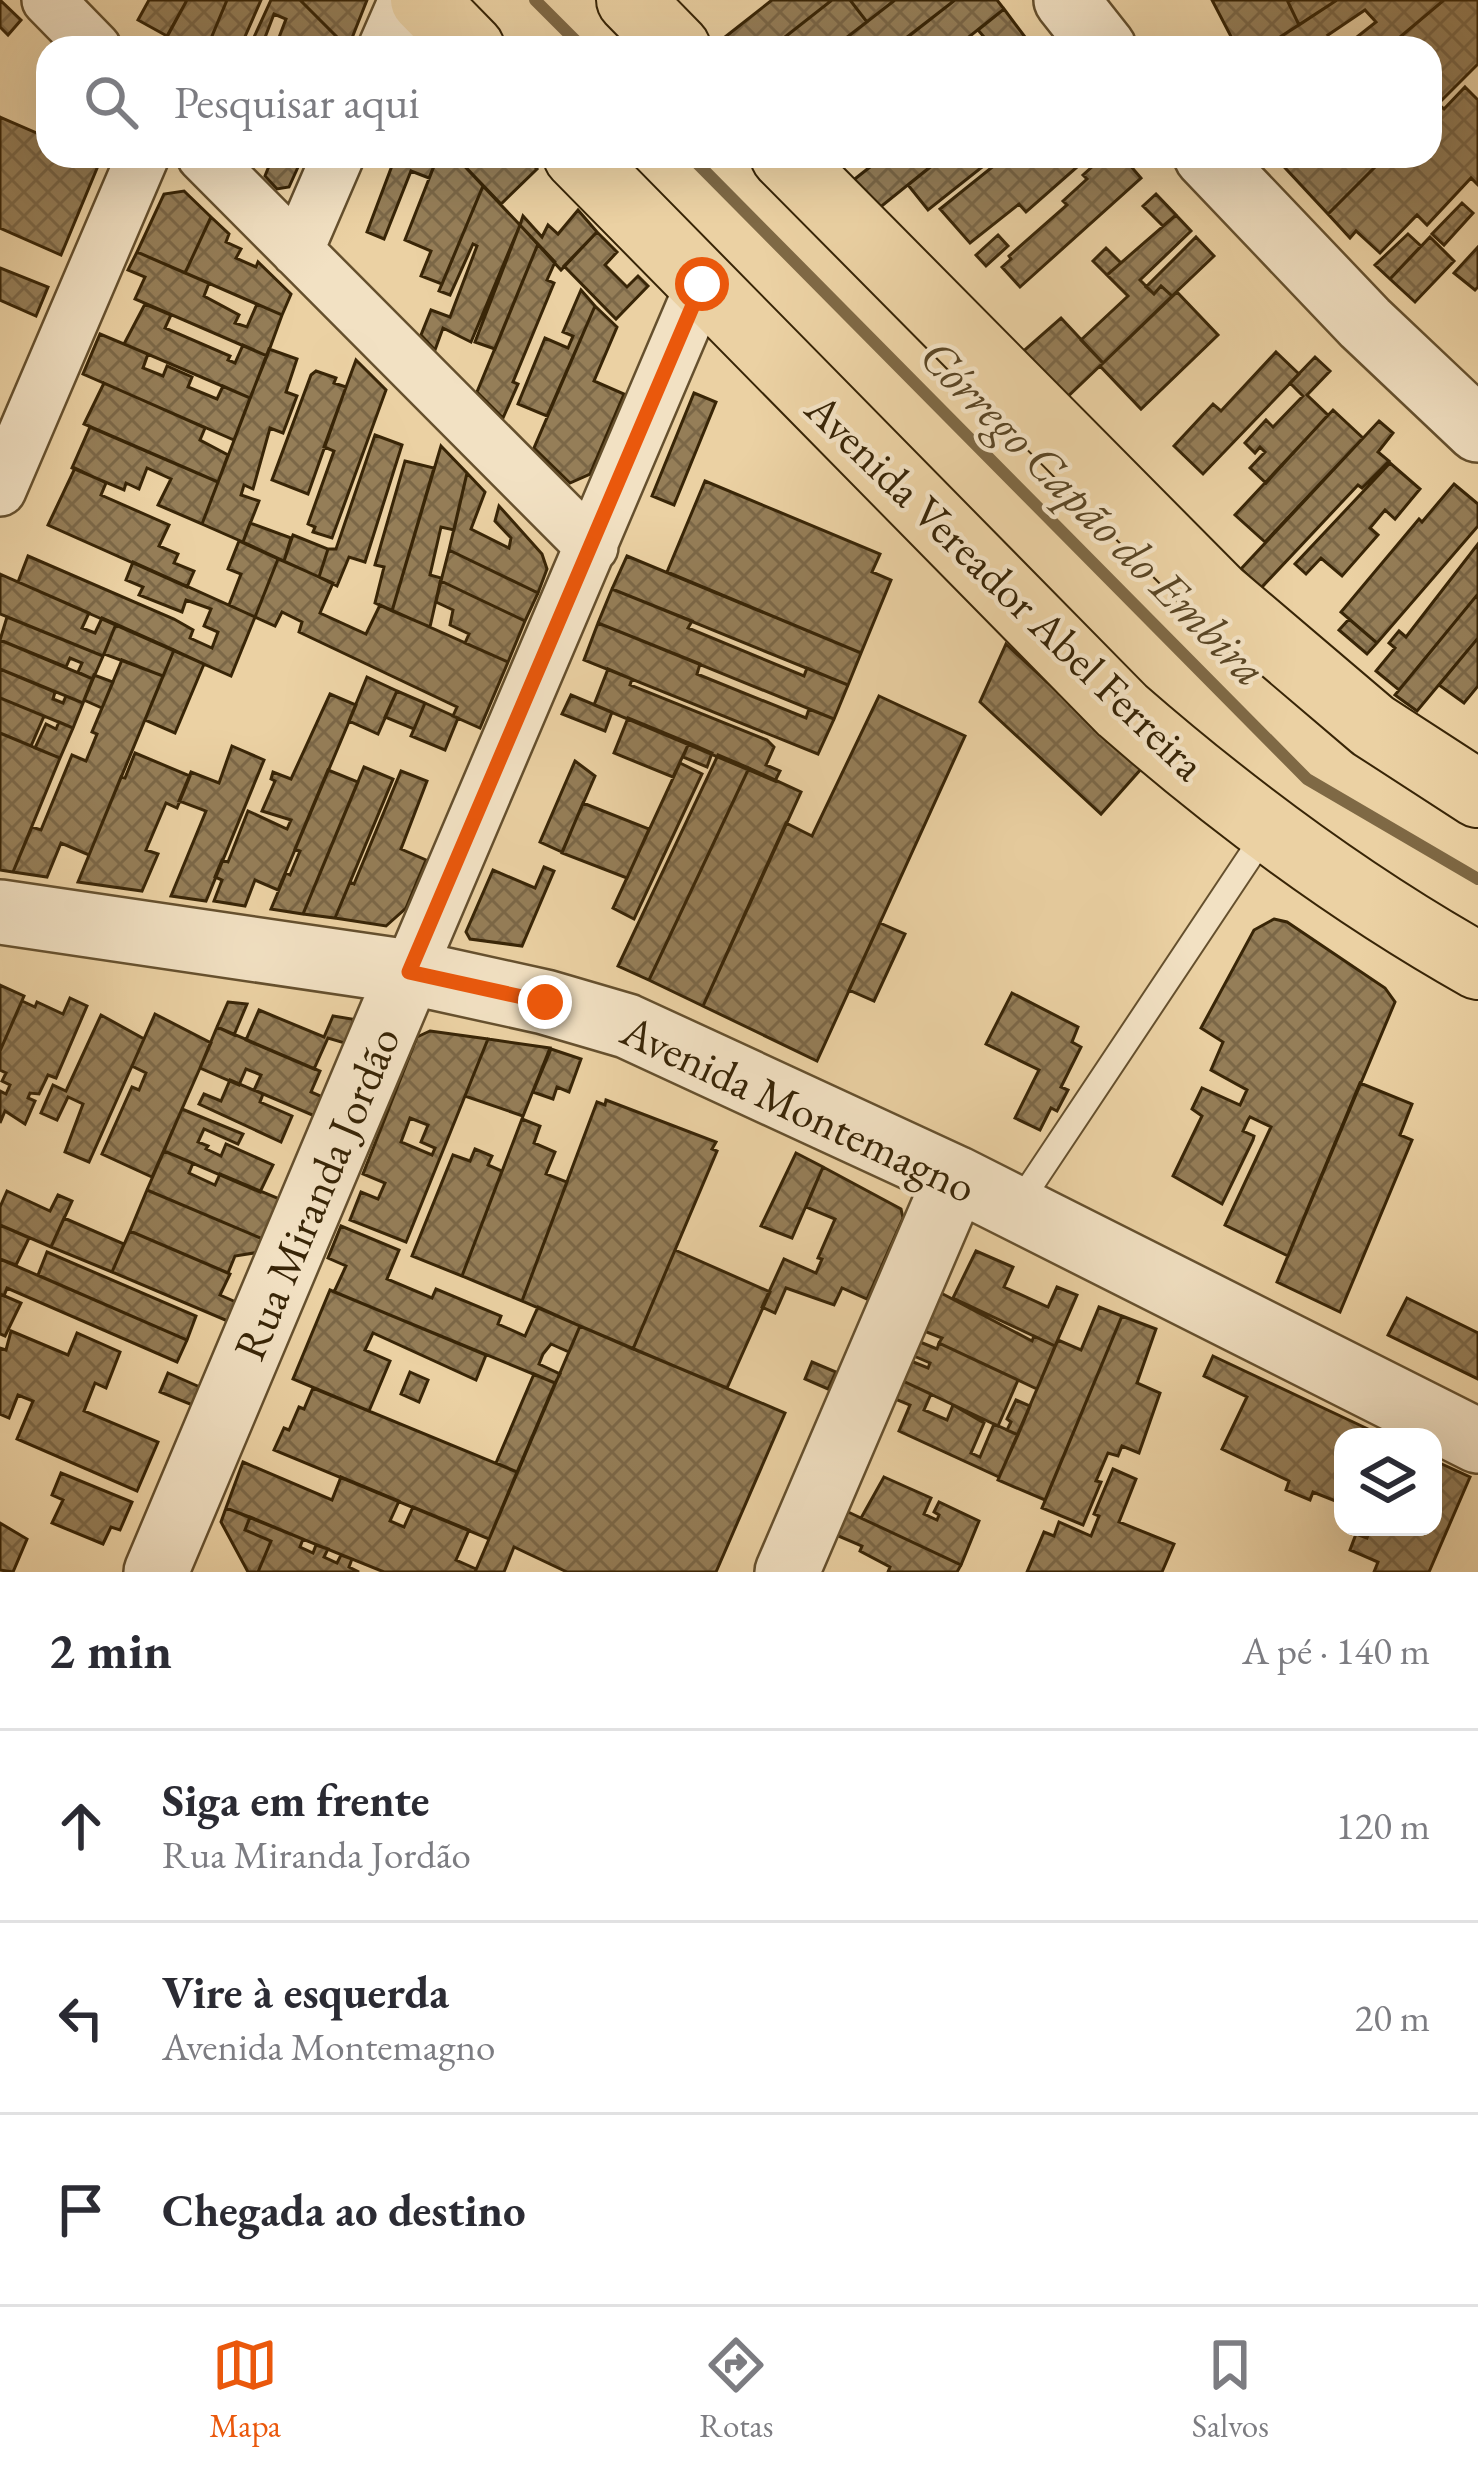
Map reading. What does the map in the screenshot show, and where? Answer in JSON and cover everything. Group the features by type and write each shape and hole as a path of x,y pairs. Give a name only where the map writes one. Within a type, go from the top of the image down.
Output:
{"main road":[{"path":"424,0 459,36"},
{"path":"630,0 665,36"},
{"name":"Avenida Vereador Abel Ferreira","path":"589,168 1122,710 1267,830 1478,966"},
{"path":"796,168 1218,594 1373,726 1478,794"}],"street":[{"path":"47,0 83,36"},
{"path":"390,36 405,0"},
{"path":"1066,0 1096,36"},
{"path":"1099,0 1104,36"},
{"path":"0,490 138,168"},
{"path":"214,168 592,547"},
{"path":"297,251 333,168"},
{"path":"1217,168 1365,323 1478,430"},
{"name":"Rua Miranda Jordão","path":"156,1572 702,284"},
{"name":"Avenida Montemagno","path":"0,912 409,972 627,1026 956,1178 1478,1442"},
{"path":"789,1571 956,1178"}],"lane":[{"path":"1015,1208 1267,830"}],"building":[{"path":"0,0 21,20 8,35 0,27"},
{"path":"149,0 187,0 167,36 138,20"},
{"path":"187,0 227,0 212,36 168,36"},
{"path":"227,0 261,0 245,36 212,36"},
{"path":"271,0 300,0 336,36 280,36 286,19 274,14 266,36 254,36"},
{"path":"300,0 367,0 353,36 336,36"},
{"path":"772,0 832,0 786,36 726,36"},
{"path":"832,0 850,0 867,22 849,36 786,36"},
{"path":"850,0 895,0 867,22"},
{"path":"895,0 955,0 908,36 848,36"},
{"path":"955,0 997,0 1004,9 970,36 909,36"},
{"path":"1212,0 1292,0 1288,2 1299,25 1282,36 1231,36"},
{"path":"1337,0 1299,25 1288,2"},
{"path":"1337,0 1444,0 1401,36 1358,36 1376,22 1365,10 1329,36 1282,36"},
{"path":"1444,0 1478,0 1478,64 1442,100 1442,36 1401,36"},
{"path":"1004,9 1024,36 983,36 978,30"},
{"path":"1465,87 1478,100 1478,185 1471,178 1427,225 1417,215 1380,253 1356,231 1350,238 1328,214 1374,168 1442,168 1444,109"},
{"path":"0,117 36,133 36,168 97,168 61,255 0,228"},
{"path":"268,168 298,168 289,187 277,189 265,176"},
{"path":"391,168 433,168 429,178 411,171 384,239 367,232"},
{"path":"433,168 466,168 483,186 442,284 421,276 431,251 405,240"},
{"path":"466,168 537,169 501,204"},
{"path":"869,168 929,168 878,209 851,182"},
{"path":"929,168 981,168 928,210 908,185"},
{"path":"991,168 1076,168 1026,212 1019,204 970,243 940,209"},
{"path":"1091,168 1132,168 1141,178 1020,287 1002,267 1067,205 1063,201 1087,179 1083,175"},
{"path":"1285,168 1374,168 1328,214"},
{"path":"483,186 520,225 471,342 443,328 435,350 421,335 431,310 450,317 477,246 473,244 450,295 439,291"},
{"path":"184,191 211,217 185,273 137,252 164,194"},
{"path":"1156,194 1176,215 1163,226 1143,206"},
{"path":"1462,203 1473,213 1444,245 1432,234"},
{"path":"578,210 597,232 561,270 520,225 523,216 542,237 548,225 558,234"},
{"path":"1176,215 1191,231 1140,280 1154,294 1161,286 1172,296 1103,363 1081,340 1128,296 1107,275"},
{"path":"211,217 229,234 226,242 241,249 236,258 256,267 258,262 291,294 282,315 185,273"},
{"path":"520,225 538,244 495,349 475,342"},
{"path":"597,232 617,252 605,265 627,287 638,276 648,286 616,319 564,266"},
{"path":"1408,234 1421,246 1390,279 1375,265"},
{"path":"998,235 1008,246 986,266 976,255"},
{"path":"1196,237 1214,256 1172,296 1161,286 1154,294 1146,287"},
{"path":"1430,237 1454,261 1415,302 1390,279"},
{"path":"538,244 555,262 547,280 554,283 503,418 477,392"},
{"path":"1478,247 1478,287 1475,290 1454,273"},
{"path":"1106,248 1121,263 1107,275 1093,261"},
{"path":"137,252 209,283 204,296 239,315 235,323 247,327 257,304 282,315 267,356 135,299 145,277 128,270"},
{"path":"0,268 48,287 36,316 0,300"},
{"path":"581,290 595,306 547,416 518,404 545,338 568,348 573,336 563,332"},
{"path":"1177,292 1218,335 1141,409 1100,366"},
{"path":"145,304 171,315 165,328 230,356 228,360 235,363 243,345 267,356 250,398 124,344"},
{"path":"595,306 617,327 594,381 624,394 590,474 570,483 534,448"},
{"path":"1061,318 1103,363 1063,401 1020,354"},
{"path":"100,334 148,354 143,368 163,376 167,366 192,377 188,387 217,399 223,386 250,398 234,440 83,374"},
{"path":"269,349 297,359 286,392 297,396 283,433 270,428 253,489 244,485 241,495 259,501 243,542 202,524"},
{"path":"1276,352 1299,374 1203,474 1174,446 1213,404 1221,411"},
{"path":"1315,357 1330,371 1307,395 1328,415 1266,483 1250,468 1265,452 1260,447 1255,453 1245,443 1266,420 1273,427 1303,396 1290,383"},
{"path":"356,360 386,390 332,538 313,532 315,527 308,524 334,451 324,447"},
{"path":"316,371 346,387 308,494 272,480"},
{"path":"104,383 205,428 200,440 228,455 218,482 84,424"},
{"path":"694,393 716,402 674,505 652,496"},
{"path":"1333,410 1363,438 1265,542 1235,515"},
{"path":"1379,421 1393,433 1378,452 1389,461 1362,488 1358,485 1261,588 1241,569"},
{"path":"90,427 218,482 202,524 158,505 171,479 147,468 139,489 126,483 124,490 72,468"},
{"path":"375,435 402,445 365,562 349,557 337,586 319,577 328,549 336,549"},
{"path":"441,446 467,473 454,530 441,527 430,575 441,578 430,627 392,611"},
{"path":"405,461 434,468 392,611 375,603 384,567 375,565"},
{"path":"1390,463 1420,489 1395,519 1385,510 1370,528 1378,535 1342,576 1321,558 1306,574 1295,564"},
{"path":"75,468 106,483 101,495 169,525 159,546 178,554 174,563 194,571 187,587 48,525"},
{"path":"467,473 485,492 471,529 509,548 511,538 495,521 499,506 542,554 547,569 538,593 449,550"},
{"path":"705,481 880,554 872,572 891,580 861,653 667,572"},
{"path":"1454,484 1478,504 1478,526 1377,643 1341,612"},
{"path":"250,523 291,538 284,561 243,542"},
{"path":"293,535 328,549 319,577 284,561"},
{"path":"239,541 278,559 255,617 229,605 241,574 228,569"},
{"path":"1478,544 1478,594 1399,690 1376,671 1395,648 1389,643 1399,631 1406,637"},
{"path":"449,550 538,593 525,621 441,581"},
{"path":"28,556 174,619 193,630 190,638 212,648 218,632 204,626 211,609 186,600 182,612 139,595 143,587 126,580 133,562 255,617 231,676 18,582"},
{"path":"627,556 861,653 848,685 612,589"},
{"path":"278,559 333,583 320,613 366,634 380,605 508,662 480,728 453,716 457,707 299,632 302,622 282,612 275,626 255,617"},
{"path":"0,574 89,613 82,628 95,633 102,618 116,624 103,656 0,614"},
{"path":"441,581 525,621 508,662 465,643 469,634 450,625 453,610 436,602"},
{"path":"612,589 692,621 688,628 804,676 807,668 848,685 834,719 598,623"},
{"path":"1478,594 1478,638 1417,711 1395,695"},
{"path":"7,617 103,656 93,679 78,672 82,663 70,658 66,667 0,640"},
{"path":"1349,619 1377,643 1367,654 1339,630"},
{"path":"598,623 700,664 697,674 806,718 809,709 834,719 818,754 584,660"},
{"path":"116,624 174,650 163,676 104,654"},
{"path":"1478,638 1478,686 1464,703 1439,685"},
{"path":"0,640 93,679 83,703 0,669"},
{"path":"1006,644 1141,769 1101,814 980,702"},
{"path":"174,650 204,664 175,733 145,720"},
{"path":"122,660 163,676 89,855 61,843 47,877 13,872 32,827 41,830 72,755 86,761 97,734 92,732"},
{"path":"0,669 55,692 53,699 63,703 66,696 83,703 73,728 0,698"},
{"path":"608,669 632,679 630,685 767,740 774,747 766,765 780,771 775,781 594,705"},
{"path":"94,675 113,682 102,708 84,700"},
{"path":"367,677 397,691 378,734 349,721"},
{"path":"397,691 425,703 414,729 385,717"},
{"path":"330,694 356,705 278,890 255,880 245,906 214,901 222,880 215,877 222,860 228,862 248,811 287,829 291,820 262,811 275,781 273,772 291,779"},
{"path":"571,695 612,712 605,731 562,714"},
{"path":"879,696 965,736 817,1061 703,1006 786,823 812,836"},
{"path":"0,698 44,716 31,746 0,733"},
{"path":"425,703 458,718 445,750 411,736"},
{"path":"628,718 689,743 673,777 614,753"},
{"path":"59,722 73,728 60,758 35,748 46,724 56,729"},
{"path":"0,733 60,758 13,872 0,870"},
{"path":"689,743 712,753 707,767 683,757"},
{"path":"232,746 264,760 206,901 171,896 206,811 179,801 191,772 219,783"},
{"path":"135,753 190,776 177,808 166,803 146,850 158,854 142,891 78,882 121,777 125,778"},
{"path":"718,755 749,768 649,980 618,966"},
{"path":"575,761 595,776 562,852 540,842"},
{"path":"680,763 702,774 634,919 613,908"},
{"path":"364,767 393,779 335,918 303,914"},
{"path":"749,768 801,792 703,1006 649,980"},
{"path":"328,770 358,782 303,914 271,909 300,851 295,849"},
{"path":"401,771 427,781 401,849 426,860 406,908 386,926 335,918 350,882 354,884"},
{"path":"583,803 649,829 627,878 562,853"},
{"path":"544,867 554,871 522,946 470,939 466,932 493,870 535,888"},
{"path":"1274,919 1287,922 1385,988 1395,1002 1288,1256 1225,1225 1271,1127 1248,1120 1243,1131 1254,1136 1253,1140 1222,1204 1173,1176 1202,1116 1192,1109 1202,1088 1240,1105 1247,1090 1211,1070 1223,1042 1201,1028 1254,930"},
{"path":"880,923 905,934 874,1001 849,990"},
{"path":"0,985 24,996 0,1051"},
{"path":"1012,993 1078,1027 1072,1042 1081,1047 1061,1087 1068,1090 1057,1111 1051,1108 1040,1130 1015,1118 1039,1070 986,1044"},
{"path":"70,998 87,1006 56,1078 48,1075 39,1094 30,1093 28,1098 35,1101 25,1124 5,1111 0,1123 0,1091 6,1094 10,1085 2,1081 6,1073 0,1070 0,1051 22,1001 63,1014"},
{"path":"228,1002 247,1004 234,1035 217,1027"},
{"path":"259,1010 324,1037 333,1016 352,1019 356,1026 348,1044 328,1038 314,1069 246,1040"},
{"path":"155,1014 211,1043 152,1177 102,1154 132,1087 139,1090 146,1073 132,1066"},
{"path":"101,1015 144,1039 89,1162 65,1152 83,1104 68,1097 57,1120 41,1113 53,1085 66,1091"},
{"path":"217,1027 320,1071 311,1092 325,1098 317,1117 254,1090 261,1075 246,1069 239,1085 200,1068"},
{"path":"430,1031 488,1039 406,1242 350,1220 361,1192 378,1199 385,1183 363,1174 417,1037","holes":["410,1118 428,1125 421,1142 435,1148 432,1155 401,1142"]},
{"path":"488,1039 550,1048 523,1116 465,1096"},
{"path":"551,1049 581,1059 569,1092 557,1087 553,1099 533,1092"},
{"path":"230,1080 263,1094 260,1102 292,1116 281,1142 199,1104 204,1094 221,1101"},
{"path":"1360,1083 1412,1104 1400,1135 1412,1140 1340,1312 1277,1282"},
{"path":"606,1100 716,1142 712,1149 717,1151 633,1349 522,1301 597,1102 605,1105"},
{"path":"182,1109 243,1134 238,1144 204,1129 198,1142 206,1149 221,1156 226,1144 273,1165 260,1192 164,1151"},
{"path":"522,1119 540,1126 534,1143 555,1152 546,1174 567,1182 522,1301 462,1276"},
{"path":"475,1149 492,1156 488,1165 502,1171 462,1276 412,1256 453,1155 470,1161"},
{"path":"164,1151 193,1163 189,1173 215,1185 220,1174 282,1200 265,1240 147,1190"},
{"path":"796,1153 823,1167 792,1238 761,1226"},
{"path":"823,1167 901,1209 903,1218 867,1299 842,1288 834,1305 786,1288 775,1313 762,1307 784,1259 816,1273 822,1259 818,1258 835,1219 806,1207"},
{"path":"147,1190 265,1240 260,1252 235,1256 228,1273 130,1231"},
{"path":"7,1191 50,1211 58,1195 72,1201 51,1247 0,1225 0,1207"},
{"path":"64,1218 124,1244 112,1272 51,1247"},
{"path":"0,1225 29,1238 16,1265 0,1259"},
{"path":"341,1226 399,1250 387,1279 432,1298 436,1289 501,1316 498,1324 525,1336 538,1307 580,1326 569,1352 551,1344 543,1354 539,1364 560,1374 555,1383 334,1292 346,1266 328,1258"},
{"path":"130,1231 230,1274 220,1295 238,1303 230,1322 112,1272"},
{"path":"675,1250 770,1292 727,1388 633,1349"},
{"path":"976,1251 1013,1267 1004,1287 1048,1307 1057,1287 1077,1295 1055,1346 953,1298"},
{"path":"47,1252 196,1316 187,1340 38,1275"},
{"path":"0,1259 187,1340 177,1362 7,1288 4,1296 0,1294"},
{"path":"330,1290 486,1355 476,1380 373,1333 365,1350 390,1361 369,1411 293,1379"},
{"path":"941,1293 1032,1341 1034,1336 1055,1346 1037,1389 939,1343 942,1338 924,1331"},
{"path":"0,1294 21,1303 5,1336 0,1334"},
{"path":"1407,1298 1478,1333 1478,1379 1388,1335"},
{"path":"1099,1307 1122,1316 1045,1500 998,1480 1058,1340 1081,1350"},
{"path":"1122,1316 1156,1329 1137,1383 1160,1393 1139,1453 1122,1446 1118,1456 1108,1453 1083,1525 1042,1508"},
{"path":"580,1326 785,1413 716,1572 567,1572 514,1547 504,1572 475,1572"},
{"path":"11,1331 68,1355 77,1333 120,1352 106,1388 95,1383 84,1411 158,1442 137,1491 17,1439 33,1401 18,1395 9,1418 0,1414 0,1348 6,1350"},
{"path":"920,1342 937,1349 939,1343 1018,1380 998,1426 903,1381 911,1361 928,1368 930,1363 914,1356"},
{"path":"1213,1356 1366,1428 1334,1428 1334,1500 1313,1492 1310,1500 1286,1490 1289,1481 1222,1449 1247,1397 1204,1376"},
{"path":"812,1362 836,1372 828,1389 805,1379"},
{"path":"410,1372 428,1380 419,1402 401,1394"},
{"path":"168,1373 202,1388 195,1406 160,1392"},
{"path":"534,1374 555,1383 517,1472 496,1463"},
{"path":"903,1381 931,1394 924,1410 947,1420 953,1405 984,1423 971,1453 980,1457 994,1424 1018,1435 999,1477 899,1431 910,1405 895,1399"},
{"path":"313,1388 517,1472 489,1539 274,1450"},
{"path":"1016,1400 1030,1406 1018,1435 1007,1430"},
{"path":"243,1462 332,1500 341,1477 399,1501 390,1521 404,1527 413,1507 469,1530 456,1560 475,1572 384,1572 226,1508"},
{"path":"1442,1464 1470,1477 1429,1572 1374,1572 1378,1562 1350,1550 1355,1536 1442,1536"},
{"path":"1113,1469 1136,1479 1119,1522 1174,1544 1162,1572 1027,1572 1044,1532 1054,1536 1059,1522 1091,1536 1099,1516 1094,1514"},
{"path":"61,1473 132,1502 120,1530 111,1527 103,1544 52,1523 63,1500 52,1495"},
{"path":"884,1477 931,1498 924,1514 937,1520 939,1515 934,1512 939,1502 979,1521 961,1565 861,1518"},
{"path":"226,1508 250,1517 245,1530 271,1541 258,1572 248,1572 221,1522"},
{"path":"846,1511 961,1565 957,1572 888,1572 890,1567 860,1551 862,1546 836,1535"},
{"path":"250,1517 303,1539 300,1547 313,1553 316,1545 328,1549 324,1557 337,1563 341,1555 352,1559 349,1567 359,1572 258,1572 271,1541 245,1530"},
{"path":"0,1523 27,1539 13,1572 0,1570"}],"waterway":[{"name":"Córrego Capão do Embira","path":"535,0 571,36"},
{"name":"Córrego Capão do Embira","path":"702,168 1307,779 1478,879"}],"route":[{"path":"545,1002 409,972 702,284"}]}
